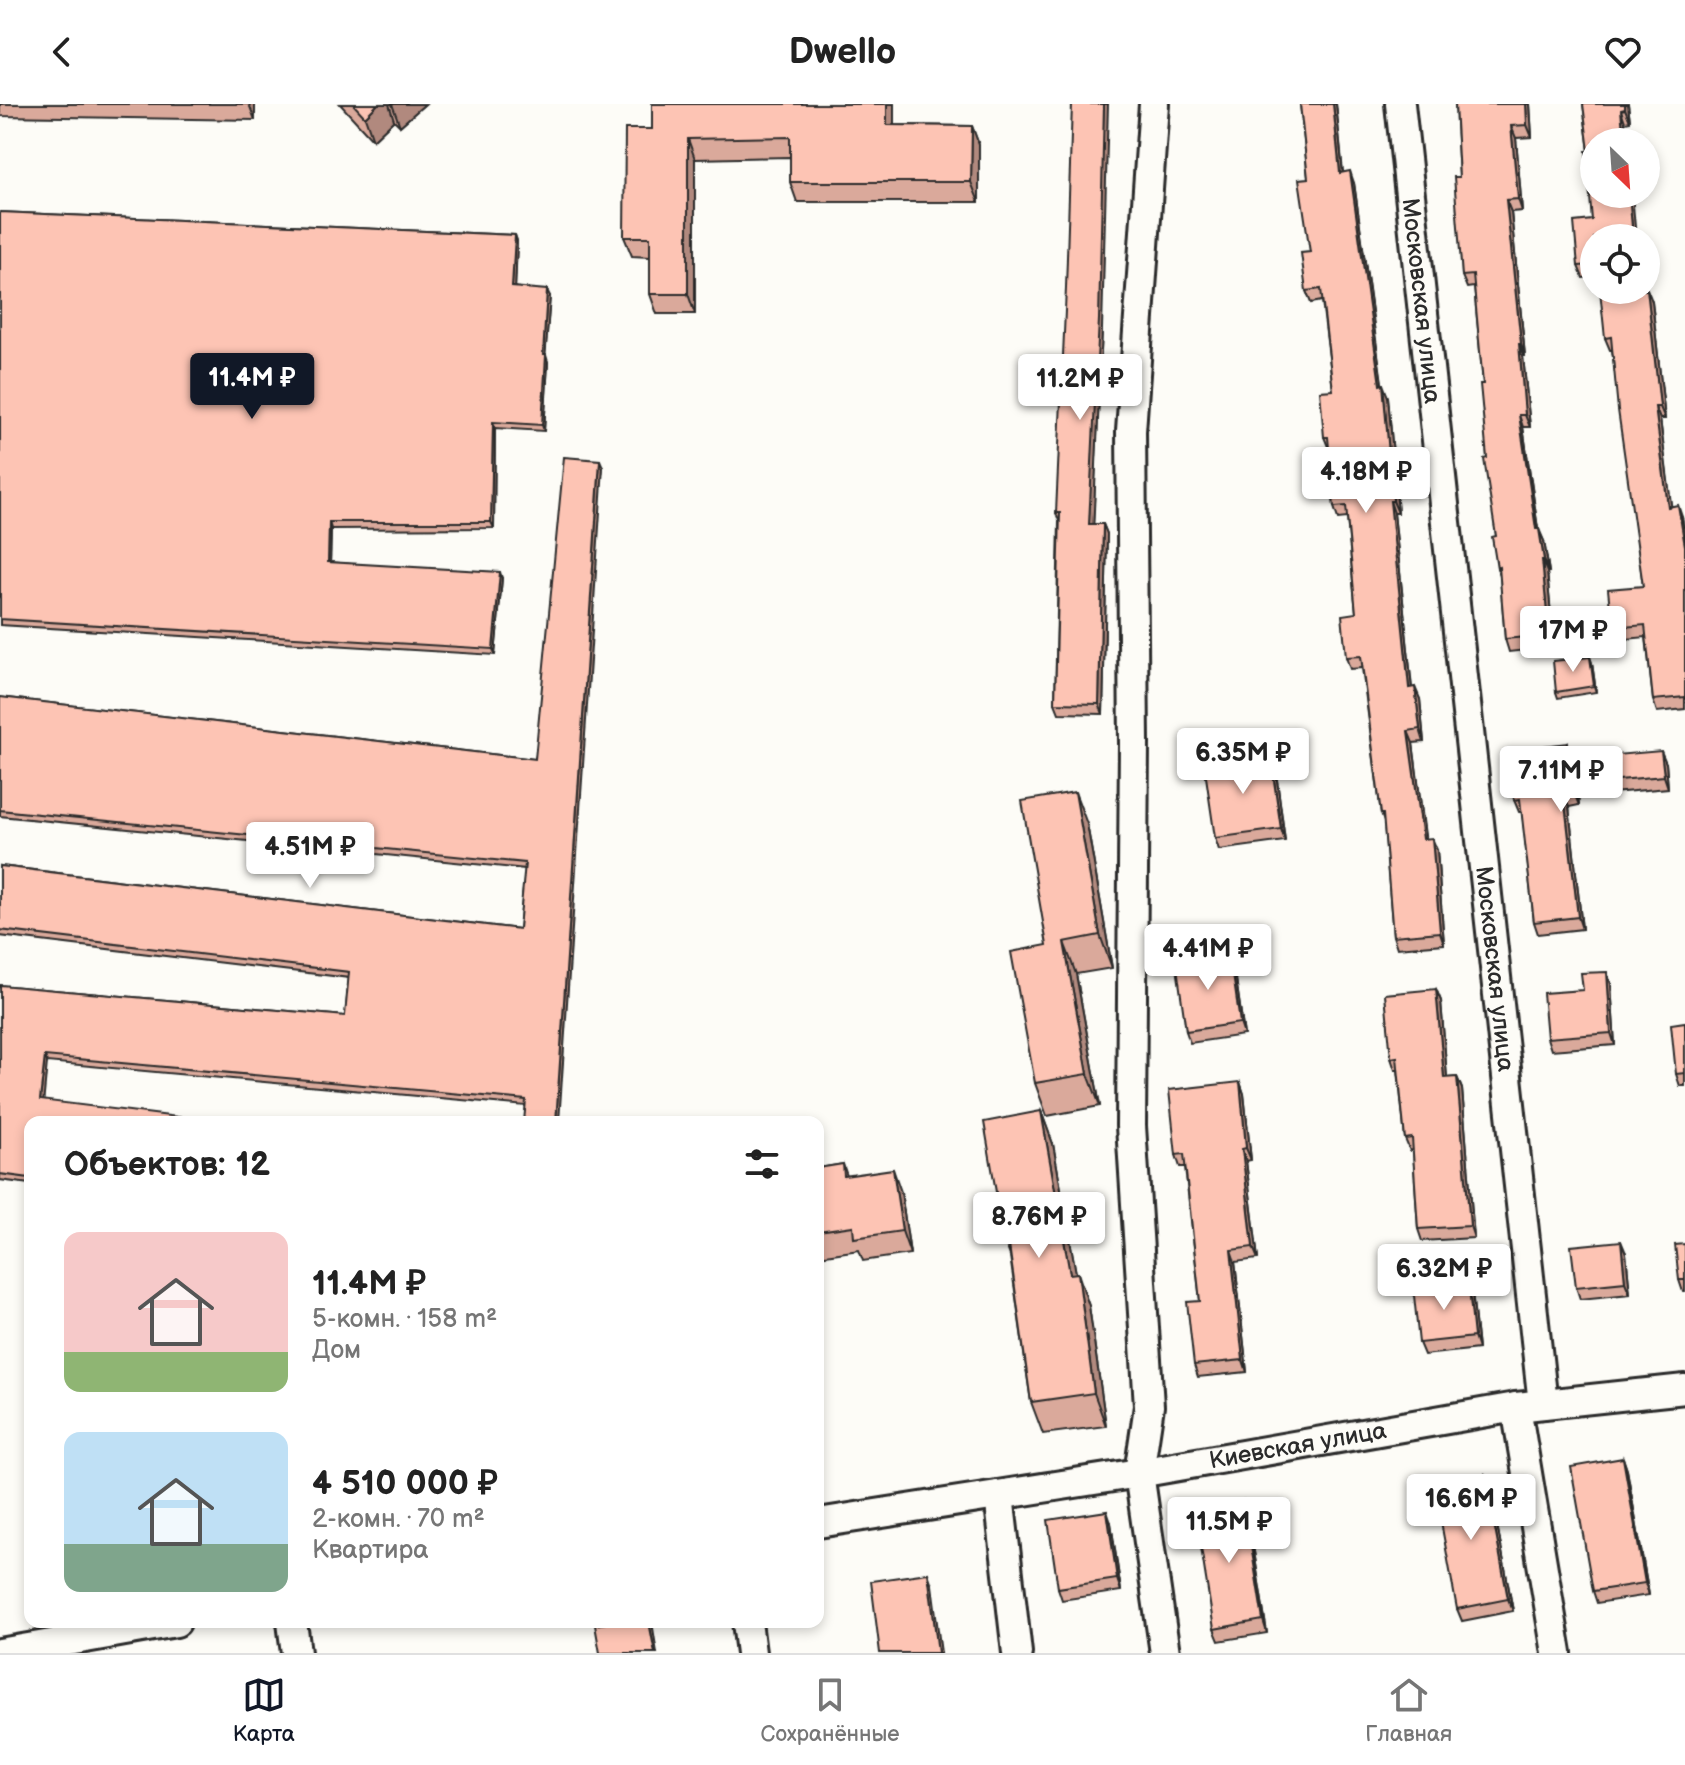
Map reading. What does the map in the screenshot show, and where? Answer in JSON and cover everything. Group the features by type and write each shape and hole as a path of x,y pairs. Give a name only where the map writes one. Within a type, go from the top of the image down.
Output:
{"street":[{"path":"1154,104 1131,431 1134,743 1131,1126 1149,1406 1139,1473 1165,1653"},
{"name":"Московская улица","path":"1400,104 1529,1405 1557,1653"},
{"name":"Киевская улица","path":"824,1522 1139,1473 1529,1405 1685,1389"},
{"path":"999,1495 1017,1653"},
{"path":"0,1653 142,1628"},
{"path":"293,1628 296,1653"},
{"path":"748,1628 751,1653"}],"building":[{"path":"353,104 378,104 365,117"},
{"path":"652,104 887,104 887,125 972,126 971,182 790,182 790,137 688,139 688,294 650,294 650,237 624,237 625,129 652,129"},
{"path":"1072,104 1104,104 1099,319 1089,524 1103,524 1099,704 1055,703 1060,513 1056,513"},
{"path":"1300,104 1333,104 1340,173 1350,171 1380,385 1383,384 1393,501 1390,501 1409,688 1415,687 1420,729 1408,731 1423,839 1432,838 1440,932 1393,936 1383,814 1361,656 1346,657 1342,615 1356,613 1346,506 1334,507 1328,437 1324,437 1320,391 1333,390 1321,289 1306,291 1301,253 1310,252 1299,179 1308,178"},
{"path":"1455,104 1526,104 1527,125 1511,126 1518,199 1506,200 1521,344 1525,415 1519,415 1536,529 1539,529 1544,560 1549,635 1505,639 1499,567 1492,537 1496,536 1484,459 1487,458 1480,384 1483,384 1473,275 1462,276 1454,177 1459,177"},
{"path":"1583,104 1625,104 1625,109 1621,110 1623,128 1586,128"},
{"path":"1591,208 1630,208 1632,224 1580,224 1578,266 1574,222 1592,220"},
{"path":"0,212 515,235 512,287 547,290 542,425 493,422 491,522 329,522 328,562 500,572 493,649 0,619"},
{"path":"1601,304 1649,304 1660,407 1655,407 1668,507 1678,505 1685,546 1685,697 1653,700 1645,625 1612,628 1608,589 1643,586 1611,337 1605,338"},
{"path":"564,457 600,460 556,1116 525,1116 526,1100 45,1056 40,1100 169,1116 24,1116 24,1177 0,1174 0,985 345,1016 349,972 0,930 0,866 519,929 525,863 0,810 0,697 535,759"},
{"path":"1590,657 1594,686 1556,692 1553,661"},
{"path":"1568,743 1570,759 1661,751 1664,776 1573,784 1574,793 1564,795 1578,917 1534,922 1520,799 1514,800 1508,750"},
{"path":"1270,753 1281,829 1215,838 1204,763"},
{"path":"1075,792 1100,935 1064,942 1088,1074 1035,1083 1011,952 1047,945 1022,801"},
{"path":"1230,953 1240,1023 1186,1031 1176,960"},
{"path":"1607,972 1611,1033 1547,1038 1543,993 1583,990 1581,973"},
{"path":"1436,989 1444,1078 1457,1077 1470,1226 1418,1229 1412,1138 1405,1139 1397,1057 1391,1058 1385,994"},
{"path":"1685,1022 1685,1073 1676,1074 1671,1024"},
{"path":"1240,1082 1246,1148 1242,1149 1253,1247 1231,1250 1243,1360 1194,1365 1187,1302 1200,1301 1184,1154 1176,1155 1169,1090"},
{"path":"1041,1111 1070,1274 1078,1273 1094,1393 1031,1402 1008,1238 1004,1239 984,1122"},
{"path":"843,1164 844,1176 893,1169 902,1231 854,1238 853,1226 824,1230 824,1167"},
{"path":"1621,1241 1625,1282 1576,1287 1571,1246"},
{"path":"1685,1244 1685,1280 1679,1280 1675,1245"},
{"path":"1468,1280 1474,1337 1419,1343 1413,1286"},
{"path":"1623,1458 1645,1583 1593,1591 1571,1467"},
{"path":"1485,1475 1508,1599 1457,1609 1434,1484"},
{"path":"1244,1502 1263,1620 1214,1629 1195,1510"},
{"path":"1107,1511 1117,1579 1058,1588 1048,1520"},
{"path":"928,1573 938,1653 880,1653 871,1581"},
{"path":"596,1628 650,1628 655,1653 600,1653"}]}
